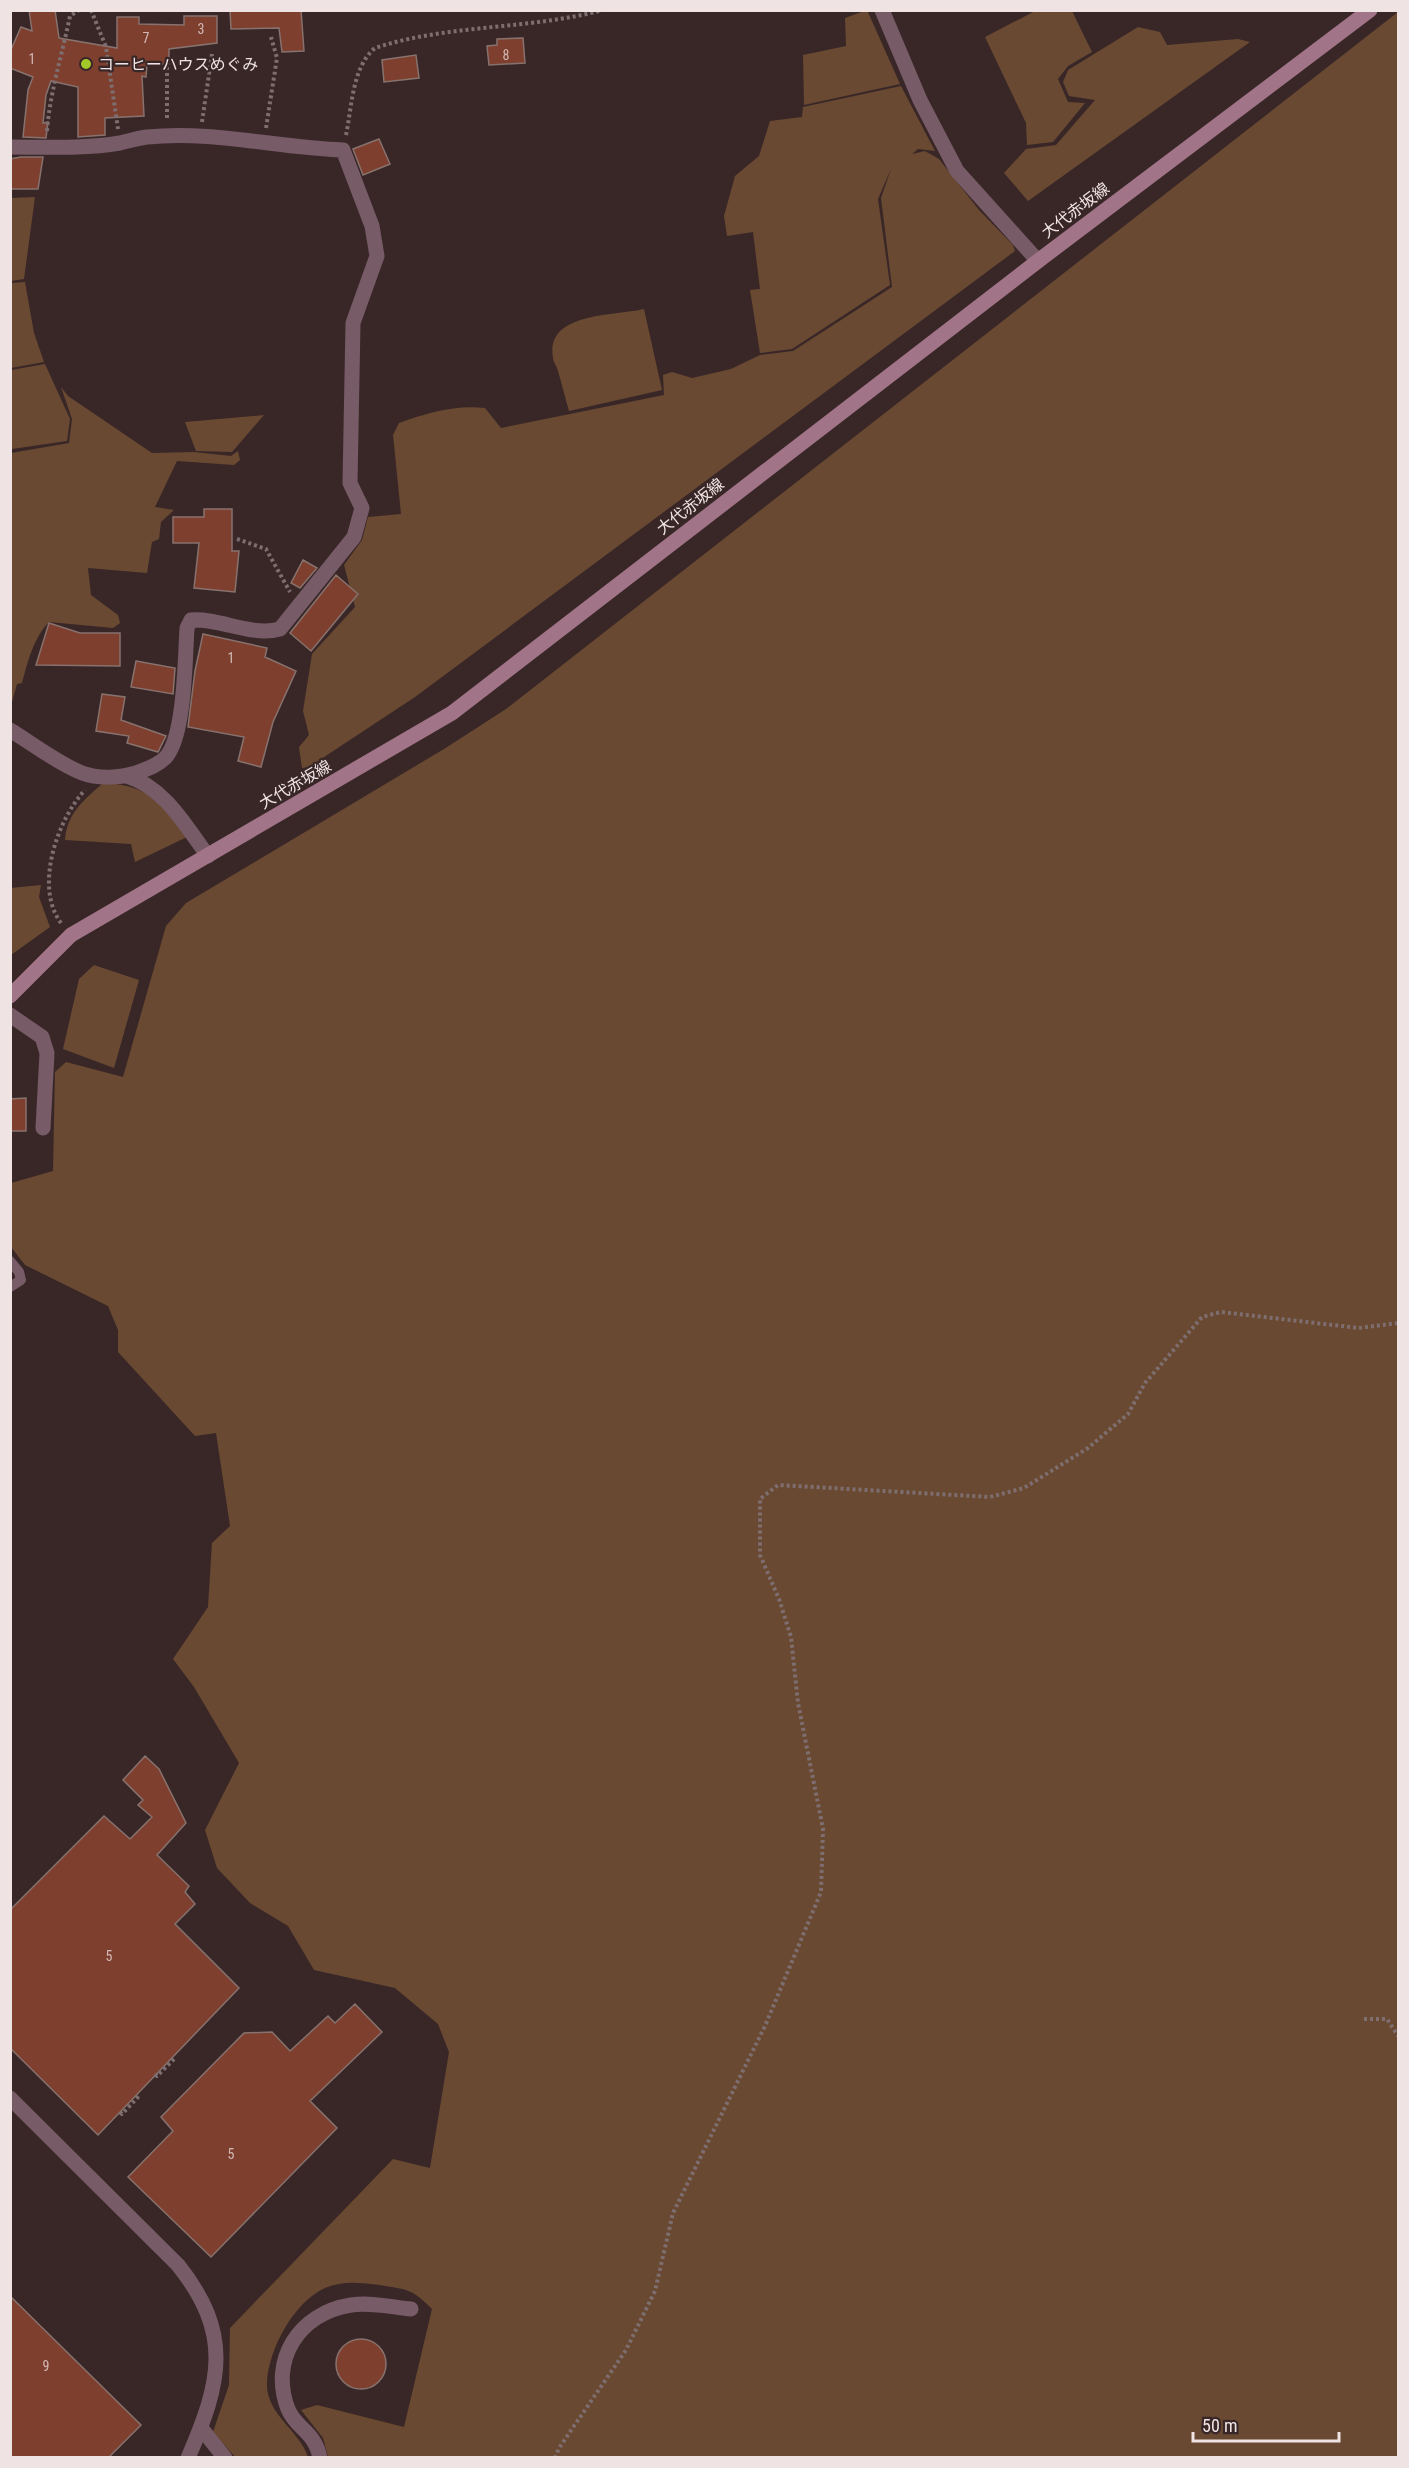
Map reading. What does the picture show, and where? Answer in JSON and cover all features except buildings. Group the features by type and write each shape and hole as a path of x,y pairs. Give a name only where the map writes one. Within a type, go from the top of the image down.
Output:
{"main road":[{"name":"大代赤坂線","path":"10,996 71,935 452,713 1038,261 1370,10"}],"street":[{"path":"882,10 920,100 957,171 1038,261"},
{"path":"10,147 120,143 147,137 200,137 264,141 312,149 343,150 372,226 377,256 353,323 350,483 362,508 354,537 280,629 267,633 205,619 191,620 187,628 183,693 175,741 165,758 151,768 127,776 97,777 81,772 10,730"},
{"path":"127,776 145,782 174,809 208,856"},
{"path":"10,1015 42,1037 47,1053 43,1128"},
{"path":"10,2098 178,2265 199,2294 209,2313 217,2358 216,2379 201,2428 188,2457"},
{"path":"320,2457 317,2443 289,2412 280,2385 285,2358 300,2329 324,2314 352,2305 411,2309"},
{"path":"201,2428 225,2457"}],"lane":[{"path":"10,1261 19,1272 21,1280 10,1287"}],"path":[{"path":"45,147 50,95 62,58 70,16 79,10"},
{"path":"91,10 106,47 120,143"},
{"path":"343,150 360,66 375,48 440,33 573,18 603,10"},
{"path":"264,141 277,58 271,37"},
{"path":"200,137 212,54"},
{"path":"167,67 167,137"},
{"path":"237,539 266,549 298,607"},
{"path":"71,935 52,911 49,894 55,839 73,803 97,777"},
{"path":"555,2457 626,2350 655,2290 673,2213 765,2026 821,1892 823,1829 798,1703 791,1637 780,1599 760,1555 760,1499 778,1485 990,1497 1024,1488 1088,1448 1128,1414 1145,1383 1202,1317 1221,1312 1359,1328 1398,1323"},
{"path":"1364,2019 1387,2019 1398,2036"},
{"path":"155,2074 157,2076 174,2059"},
{"path":"120,2112 122,2114 139,2096"}],"shaded area":[{"path":"867,10 900,84 804,105 803,55 846,46 845,18"},
{"path":"1035,11 1072,11 1092,52 1068,66 1058,79 1068,102 1085,103 1053,142 1027,145 1026,123 985,37"},
{"path":"1398,12 1398,2457 328,2457 323,2438 301,2410 317,2405 404,2427 432,2309 409,2291 380,2285 353,2283 325,2288 303,2304 278,2341 269,2369 267,2382 271,2404 298,2439 308,2457 235,2457 213,2432 229,2385 230,2328 393,2159 430,2168 449,2052 438,2024 395,1988 314,1970 288,1926 250,1903 217,1868 205,1830 239,1763 194,1687 173,1659 208,1607 212,1543 230,1526 216,1433 195,1436 118,1352 118,1330 108,1306 25,1265 11,1247 11,1183 53,1171 55,1072 66,1062 123,1077 166,926 186,903 444,749 506,709"},
{"path":"1138,27 1160,32 1167,45 1238,39 1250,42 1028,201 1004,173 1026,149 1056,145 1095,100 1069,96 1063,82 1068,70"},
{"path":"901,86 935,151 918,149 912,154 925,151 939,159 979,210 1013,245 1015,251 415,697 309,767 302,768 299,747 309,735 303,711 312,654 355,607 344,565 362,540 368,517 401,514 393,435 399,423 441,411 474,407 485,408 501,428 664,395 663,375 672,372 692,378 731,369 760,355 793,351 892,287 881,198 891,169 878,199 890,285 792,349 760,353 750,290 760,289 753,232 727,236 724,216 735,176 759,156 770,121 802,117 803,107"},
{"path":"35,197 24,279 11,281 11,198"},
{"path":"25,282 34,333 44,362 11,368 11,283"},
{"path":"644,309 662,390 569,411 553,360 553,343 560,332 570,324 584,319"},
{"path":"45,364 70,419 67,441 12,449 11,370"},
{"path":"61,387 68,396 152,453 194,452 231,456 238,451 240,460 234,465 177,461 155,507 174,510 161,522 159,539 152,542 147,573 88,568 91,595 118,615 120,623 113,628 49,622 35,643 22,683 17,684 11,706 11,453 69,443 72,419"},
{"path":"264,415 232,452 196,451 185,422"},
{"path":"103,783 119,784 143,792 169,814 187,837 135,862 131,844 65,840 66,830 73,815 83,801"},
{"path":"41,885 39,897 50,927 11,955 11,888"},
{"path":"94,965 139,980 114,1068 63,1049 79,979"}],"place":[{"name":"コーヒーハウスめぐみ","path":"86,64"}]}
